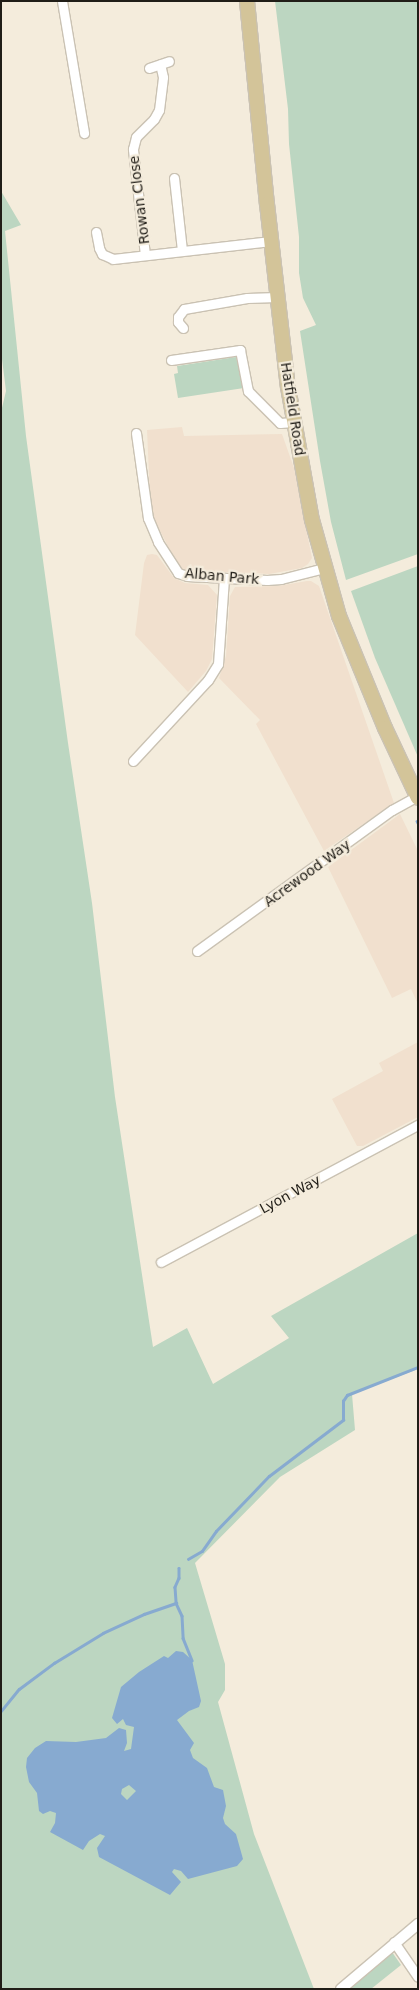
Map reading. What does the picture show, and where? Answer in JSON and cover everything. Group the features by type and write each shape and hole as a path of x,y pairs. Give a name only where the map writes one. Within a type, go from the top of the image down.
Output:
{"main road":[{"name":"Hatfield Road","path":"247,1 277,297 281,422 312,520 339,616 363,676 417,797"}],"street":[{"path":"62,1 84,133"},
{"path":"149,68 169,61"},
{"name":"Rowan Close","path":"145,255 133,149 136,137 154,119 159,110 163,77 160,64"},
{"path":"174,178 182,251"},
{"path":"96,232 98,248 107,258 271,241"},
{"path":"183,328 178,322 178,317 184,309 247,298 277,297"},
{"path":"171,360 240,350 248,391 281,422"},
{"name":"Alban Park","path":"136,433 148,518 174,569 187,576 281,579 324,568"},
{"path":"133,762 208,680 218,664 224,578"},
{"name":"Acrewood Way","path":"197,951 392,810 417,797"},
{"name":"Lyon Way","path":"161,1262 418,1125"},
{"path":"341,1989 394,1942 418,1924"},
{"path":"394,1942 418,1977"}],"shaded area":[{"path":"182,427 184,436 282,434 294,468 312,558 308,564 302,568 269,574 180,570 153,517 150,497 147,430"},
{"path":"147,555 157,555 174,578 185,583 208,585 217,595 212,659 206,671 188,692 135,635 144,563"},
{"path":"311,581 319,586 394,803 324,851 256,724 260,720 219,678 226,656 230,596 235,587 278,586"},
{"path":"400,814 418,851 418,1004 411,989 392,998 328,867"},
{"path":"418,1042 418,1117 363,1146 357,1146 332,1099 383,1071 379,1063"}],"green space":[{"path":"275,1 418,1 418,554 346,580 331,522 300,331 316,325 303,298 299,273 299,237 289,144 288,109"},
{"path":"1,191 21,225 5,231 26,436 92,903 115,1097 153,1347 187,1328 213,1384 289,1338 271,1316 418,1233 418,1369 352,1394 355,1430 280,1477 195,1563 225,1664 225,1690 218,1702 254,1834 314,1989 1,1989 1,412 6,391 1,351"},
{"path":"236,357 244,388 178,398 174,374 178,373 177,366"},
{"path":"418,566 418,757 375,658 351,591"},
{"path":"392,1952 401,1965 371,1989 348,1989"}],"water":[{"path":"176,1651 183,1652 192,1660 201,1701 199,1707 189,1711 177,1720 194,1743 190,1750 193,1758 207,1768 214,1787 223,1790 226,1806 223,1818 225,1824 236,1834 243,1859 237,1866 188,1879 181,1871 174,1869 172,1872 181,1882 170,1895 99,1857 97,1848 105,1836 100,1834 89,1841 83,1850 50,1832 55,1823 56,1813 50,1811 43,1814 39,1811 37,1793 29,1782 26,1767 27,1758 35,1748 46,1741 76,1742 106,1738 119,1728 126,1730 127,1743 124,1751 131,1749 134,1727 126,1725 123,1719 117,1724 112,1718 121,1687 139,1672 164,1656 168,1658","holes":["129,1785 136,1791 127,1800 121,1794 122,1789"]}],"waterway":[{"path":"188,1559 202,1551 216,1531 269,1476 343,1420 343,1401 347,1395 418,1367"},
{"path":"179,1568 179,1578 175,1587 176,1603 182,1616 183,1638 192,1660"},
{"path":"1,1711 19,1689 54,1663 103,1633 144,1614 176,1603"}]}
